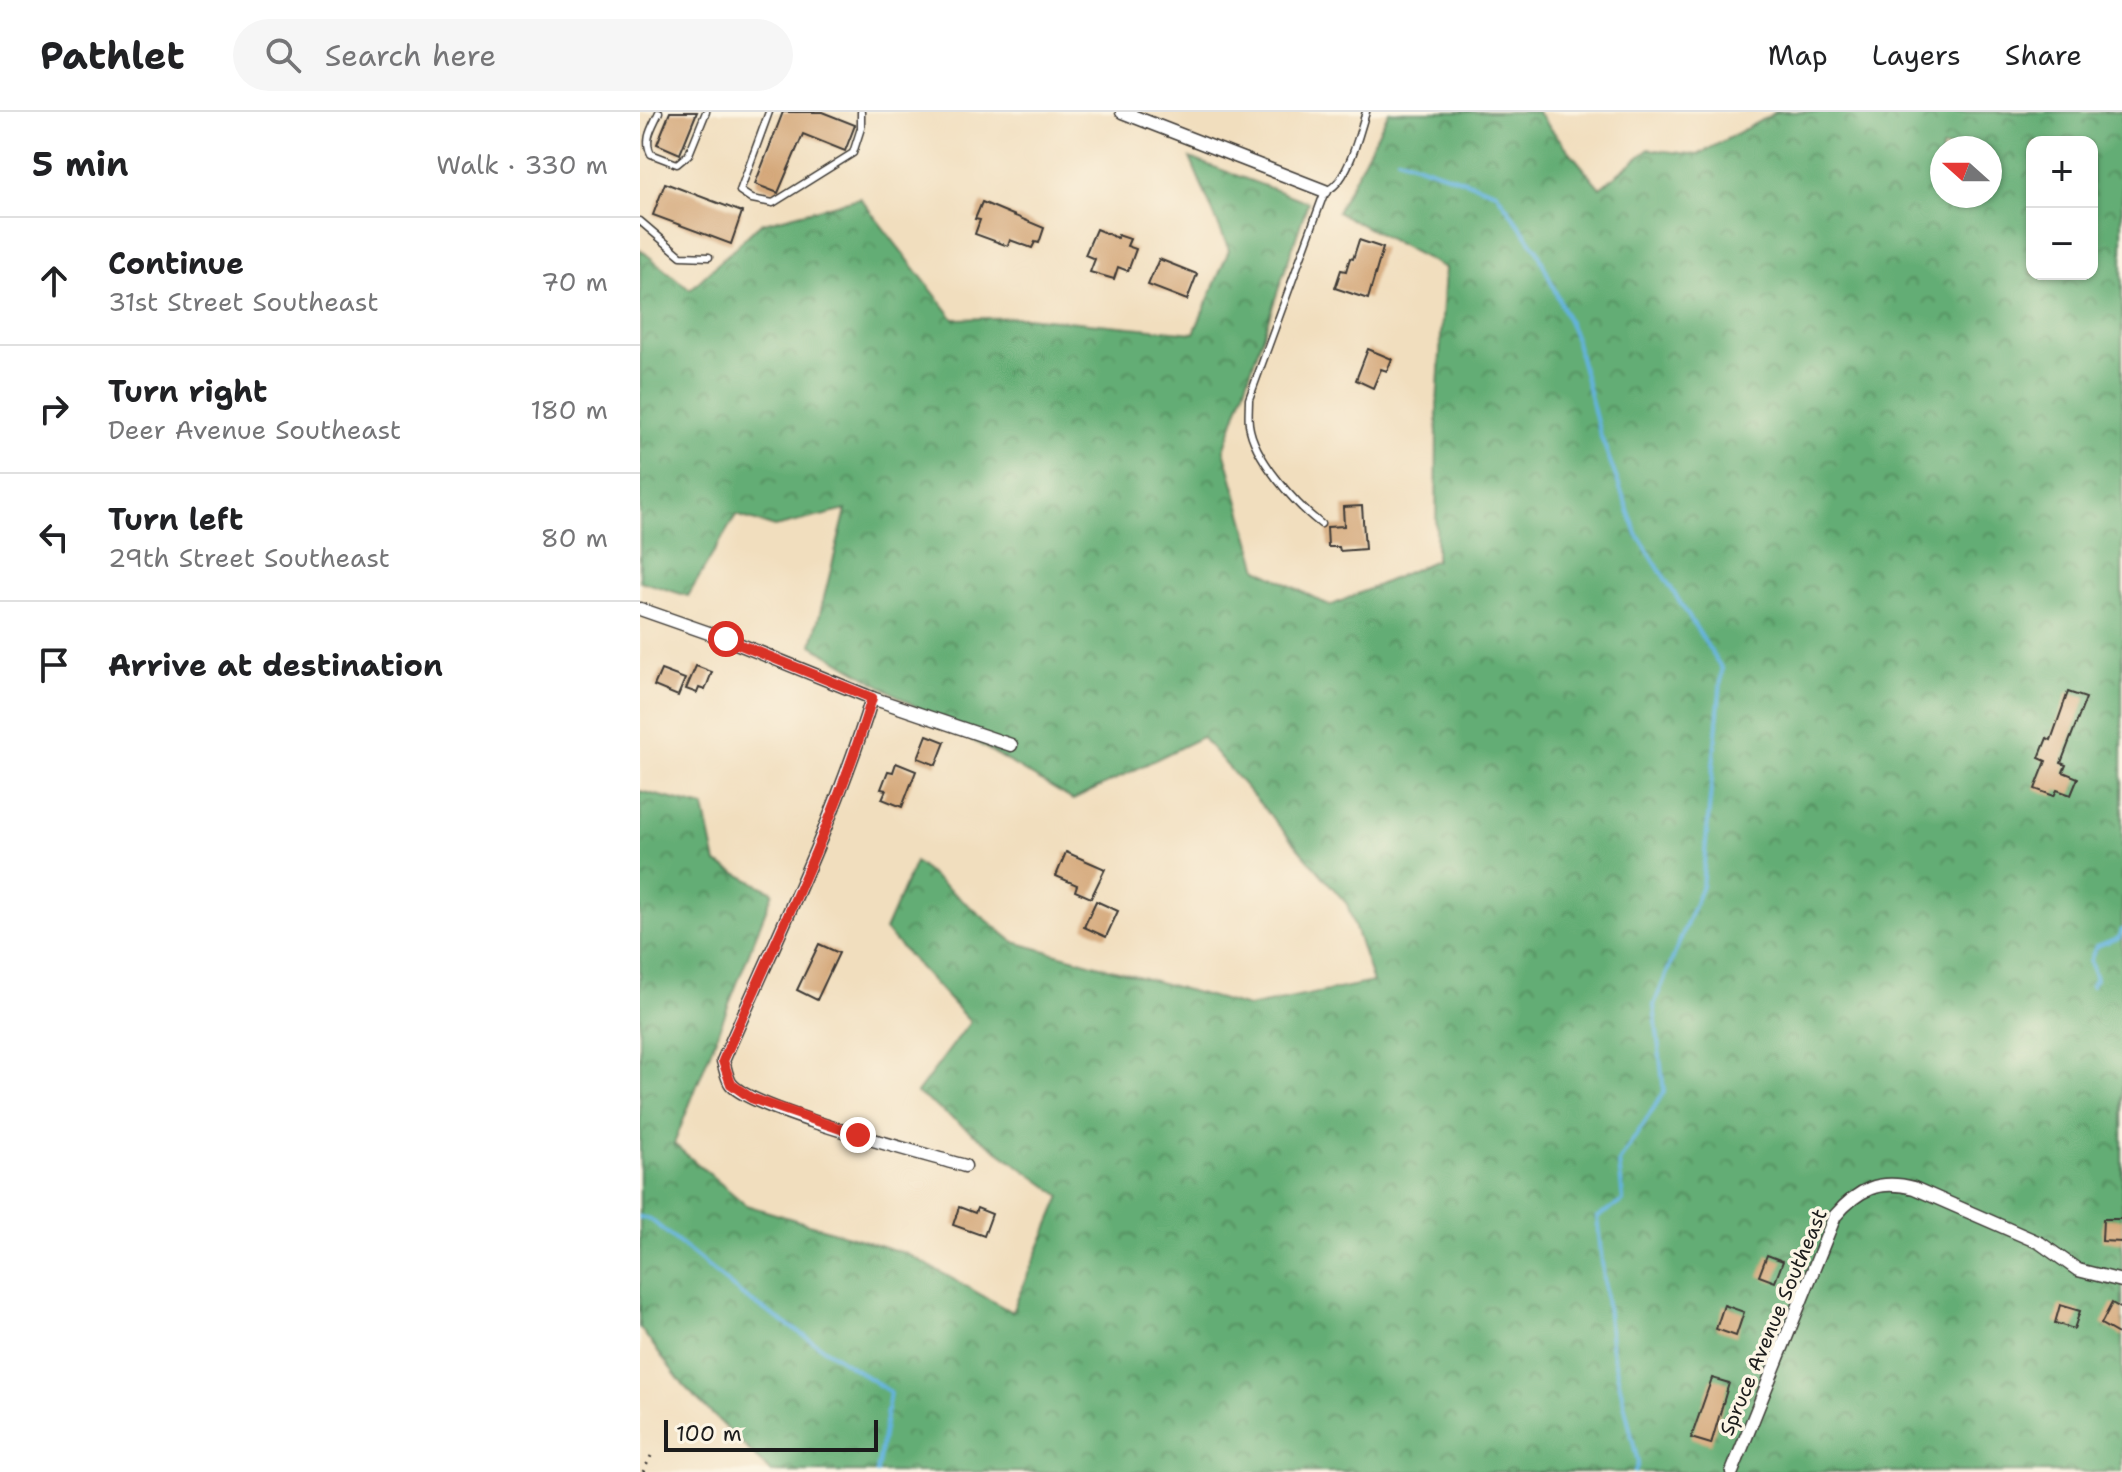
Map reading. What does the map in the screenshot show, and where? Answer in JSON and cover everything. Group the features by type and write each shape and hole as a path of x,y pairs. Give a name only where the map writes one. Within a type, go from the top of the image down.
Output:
{"street":[{"path":"1122,112 1325,191"},
{"path":"640,609 726,639 872,698 1011,745"},
{"path":"872,698 860,738 820,838 723,1061 731,1084 751,1098 858,1135 965,1166"},
{"name":"Spruce Avenue Southeast","path":"1732,1472 1835,1216 1860,1191 1895,1183 1914,1188 2040,1243 2078,1270 2122,1281"}],"lane":[{"path":"659,112 647,146 651,154 677,164 689,154 706,112"},
{"path":"769,112 740,191 752,199 773,203 853,153 861,128 861,112"},
{"path":"1321,524 1304,511 1257,451 1249,425 1249,399 1325,191 1332,189 1342,178 1366,112"},
{"path":"640,221 681,256 709,257"}],"path":[{"path":"643,1472 651,1456"}],"green space":[{"path":"1389,112 1537,112 1600,188 1649,149 1698,155 1776,112 2122,112 2122,1472 771,1472 684,1386 640,1328 640,791 704,807 716,863 773,892 674,1144 746,1205 908,1254 1012,1312 1061,1196 917,1093 970,1022 885,930 915,862 1014,942 1248,1007 1373,982 1347,904 1202,737 1073,800 812,645 846,510 775,527 736,515 688,596 640,581 640,249 690,290 760,224 860,198 954,319 1025,317 1194,333 1229,250 1190,158 1308,202 1224,450 1258,569 1330,606 1436,560 1437,405 1445,268 1337,212"}],"building":[{"path":"670,112 697,112 680,154 657,144"},
{"path":"783,112 822,112 855,125 845,151 803,134 778,193 755,184"},
{"path":"665,183 742,212 731,244 653,215"},
{"path":"982,202 1044,228 1039,243 1035,242 1032,248 1010,240 1008,246 975,234 980,220 975,219"},
{"path":"1096,229 1117,238 1118,235 1130,239 1127,246 1136,249 1128,271 1118,267 1114,279 1090,272 1095,259 1085,255"},
{"path":"1359,240 1383,248 1368,299 1335,288 1341,270 1346,271 1350,258 1353,259"},
{"path":"1159,259 1197,274 1187,300 1148,285"},
{"path":"1368,349 1392,359 1387,371 1381,369 1373,388 1356,380"},
{"path":"1362,506 1365,549 1340,551 1339,547 1328,547 1327,527 1344,526 1343,507"},
{"path":"696,666 712,672 705,690 699,688 697,693 686,689"},
{"path":"661,670 685,679 678,696 654,686"},
{"path":"2068,692 2086,698 2061,763 2066,765 2063,772 2078,778 2071,795 2057,790 2054,796 2035,789 2046,761 2039,758 2047,738 2051,740"},
{"path":"927,735 945,742 936,765 918,758"},
{"path":"896,763 916,771 902,807 882,799 886,790 881,789 888,771 893,772"},
{"path":"1066,852 1105,869 1091,898 1075,891 1077,885 1056,876"},
{"path":"1096,901 1118,911 1106,937 1084,927"},
{"path":"819,944 839,953 817,1000 797,990"},
{"path":"959,1207 975,1213 977,1208 992,1214 984,1236 953,1225"},
{"path":"2103,1219 2122,1219 2122,1242 2102,1241"},
{"path":"1767,1255 1783,1261 1775,1282 1759,1276"},
{"path":"2112,1303 2122,1309 2122,1336 2101,1324"},
{"path":"1724,1305 1744,1312 1736,1336 1716,1329"},
{"path":"2060,1305 2080,1311 2074,1329 2055,1323"},
{"path":"1712,1378 1729,1383 1711,1444 1691,1438"}],"waterway":[{"path":"1398,158 1496,192 1537,250 1574,334 1600,434 1637,534 1722,669 1702,886 1654,1005 1664,1092 1619,1162 1623,1201 1597,1217 1612,1351 1638,1463 1635,1472"},
{"path":"2091,986 2096,979 2090,961 2096,946 2119,938 2122,930"},
{"path":"640,1217 650,1219 742,1295 890,1392 877,1472"}],"route":[{"path":"726,639 872,698 860,738 820,838 723,1061 731,1084 751,1098 858,1135"}]}
